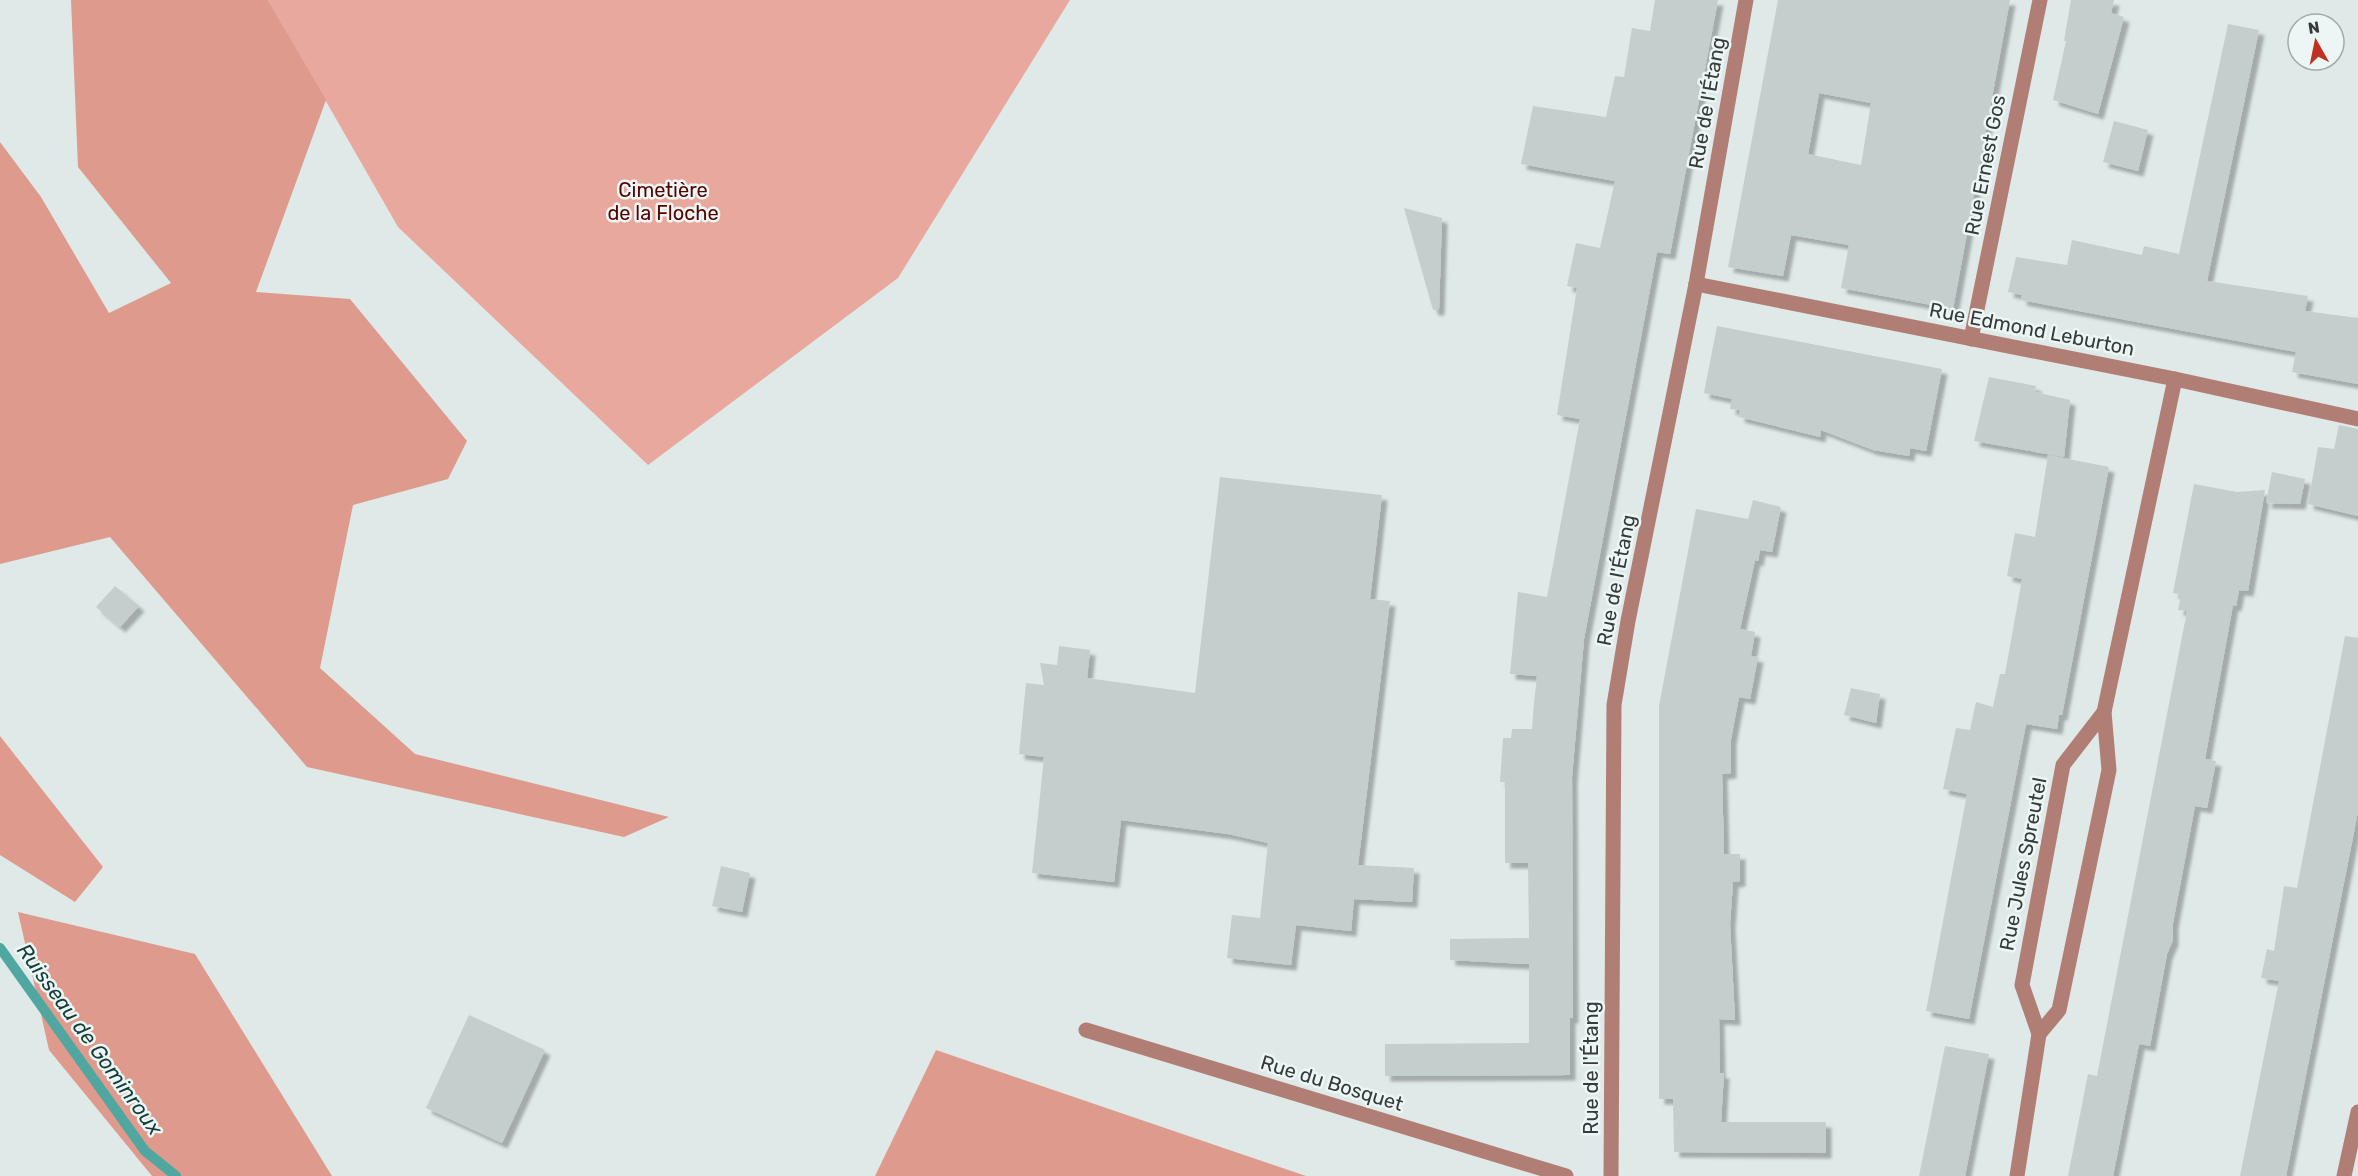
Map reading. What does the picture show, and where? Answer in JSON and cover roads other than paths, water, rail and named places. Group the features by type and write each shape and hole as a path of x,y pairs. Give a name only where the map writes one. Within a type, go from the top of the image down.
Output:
{"street":[{"name":"Rue de l'Étang","path":"1611,1176 1614,705 1628,621 1696,284 1746,0"},
{"name":"Rue Ernest Gos","path":"1971,339 2040,0"},
{"name":"Rue Edmond Leburton","path":"1696,284 2175,379 2358,419"},
{"name":"Rue Jules Spreutel","path":"2039,1034 2059,1010 2109,770 2104,712 2175,379"},
{"name":"Rue Jules Spreutel","path":"2017,1176 2039,1034 2022,985 2063,765 2104,712"},
{"name":"Rue du Bosquet","path":"1086,1030 1566,1176"},
{"path":"2344,1176 2358,1112"}],"waterway":[{"name":"Ruisseau de Gominroux","path":"0,948 145,1151 176,1176"}],"park label":[{"name":"Cimetière de la Floche","path":"663,202"}]}
